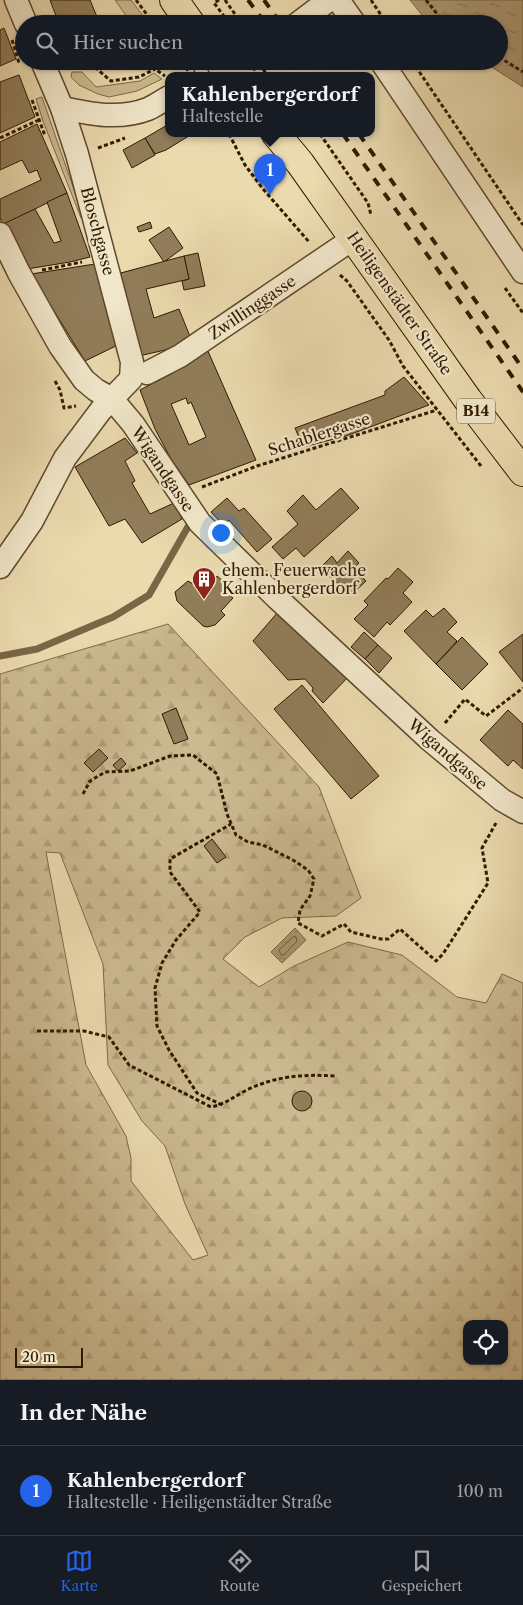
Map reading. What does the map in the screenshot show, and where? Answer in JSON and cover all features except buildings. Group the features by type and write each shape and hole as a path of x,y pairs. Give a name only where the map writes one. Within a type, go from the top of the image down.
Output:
{"main road":[{"path":"174,0 185,15"},
{"name":"Heiligenstädter Straße","path":"278,137 300,163 468,400 523,472"}],"street":[{"path":"16,0 22,15"},
{"path":"309,15 329,0"},
{"path":"338,0 349,15"},
{"name":"Bloschgasse","path":"0,566 32,521 65,458 101,410 131,379 132,362 77,154 62,108 46,70"},
{"path":"387,70 523,272"},
{"path":"62,108 96,115 119,116 148,109 165,88"},
{"name":"Wigandgasse","path":"0,234 19,273 60,346 84,380 96,390 112,399 143,438 200,523 278,599 430,740 502,800 523,812"},
{"name":"Zwillinggasse","path":"147,373 180,356 354,238"}],"path":[{"path":"136,0 147,15"},
{"path":"219,0 214,3 223,15"},
{"path":"225,0 236,15"},
{"path":"371,0 381,15"},
{"path":"426,0 438,15"},
{"path":"508,63 523,72"},
{"path":"98,70 111,81 139,77 153,70"},
{"path":"156,70 165,83"},
{"path":"418,70 523,225"},
{"path":"0,138 39,120"},
{"path":"94,149 131,136"},
{"path":"231,137 245,165 263,189 324,259 347,281 389,340 403,366 481,466"},
{"path":"322,137 368,203 372,215"},
{"path":"46,269 105,257"},
{"path":"64,408 79,405"},
{"name":"Schablergasse","path":"210,484 257,466 437,410"},
{"path":"443,726 465,698 486,716 523,688"},
{"path":"83,794 90,781 105,772 130,771 170,756 193,756 217,774 236,836 248,842 263,845 293,860 308,870 314,879 310,896 300,910 298,923 322,936 344,924 351,932 381,940 388,939 400,929 436,961 443,954 488,883 482,848 497,824 490,818"},
{"path":"222,1105 197,1093 170,1050 158,1026 155,988 162,963 176,940 200,912 170,872 170,859 231,824"},
{"path":"37,1031 84,1031 109,1037 129,1065 211,1107 222,1105 246,1091 276,1079 309,1074 335,1076"}],"green space":[{"path":"115,0 131,0 142,15 126,15"},
{"path":"72,72 82,72 96,87 140,81 154,73 162,79 137,91 109,97 79,85 71,77"},
{"path":"42,97 84,219 81,218 43,121 36,99"},
{"path":"168,624 319,787 361,898 336,916 282,918 245,937 223,959 259,987 294,966 348,942 402,955 457,997 486,1003 502,974 523,983 523,1380 0,1380 0,674","holes":["46,852 60,853 103,964 108,1065 142,1121 165,1146 185,1204 208,1255 193,1260 131,1181 131,1158 126,1136 86,1065"]}],"water":[{"path":"410,0 523,0 523,87 496,70 508,70 508,15 422,15"},
{"path":"295,928 306,940 282,963 271,952"}],"waterway":[{"path":"0,656 37,649 113,617 149,595 189,525"}],"railway":[{"path":"248,0 259,15"},
{"path":"264,0 275,15"},
{"path":"345,137 523,392"},
{"path":"361,137 523,369"}],"place":[{"name":"Kahlenbergerdorf","path":"270,195"},
{"name":"ehem. Feuerwache Kahlenbergerdorf","path":"204,600"}]}
